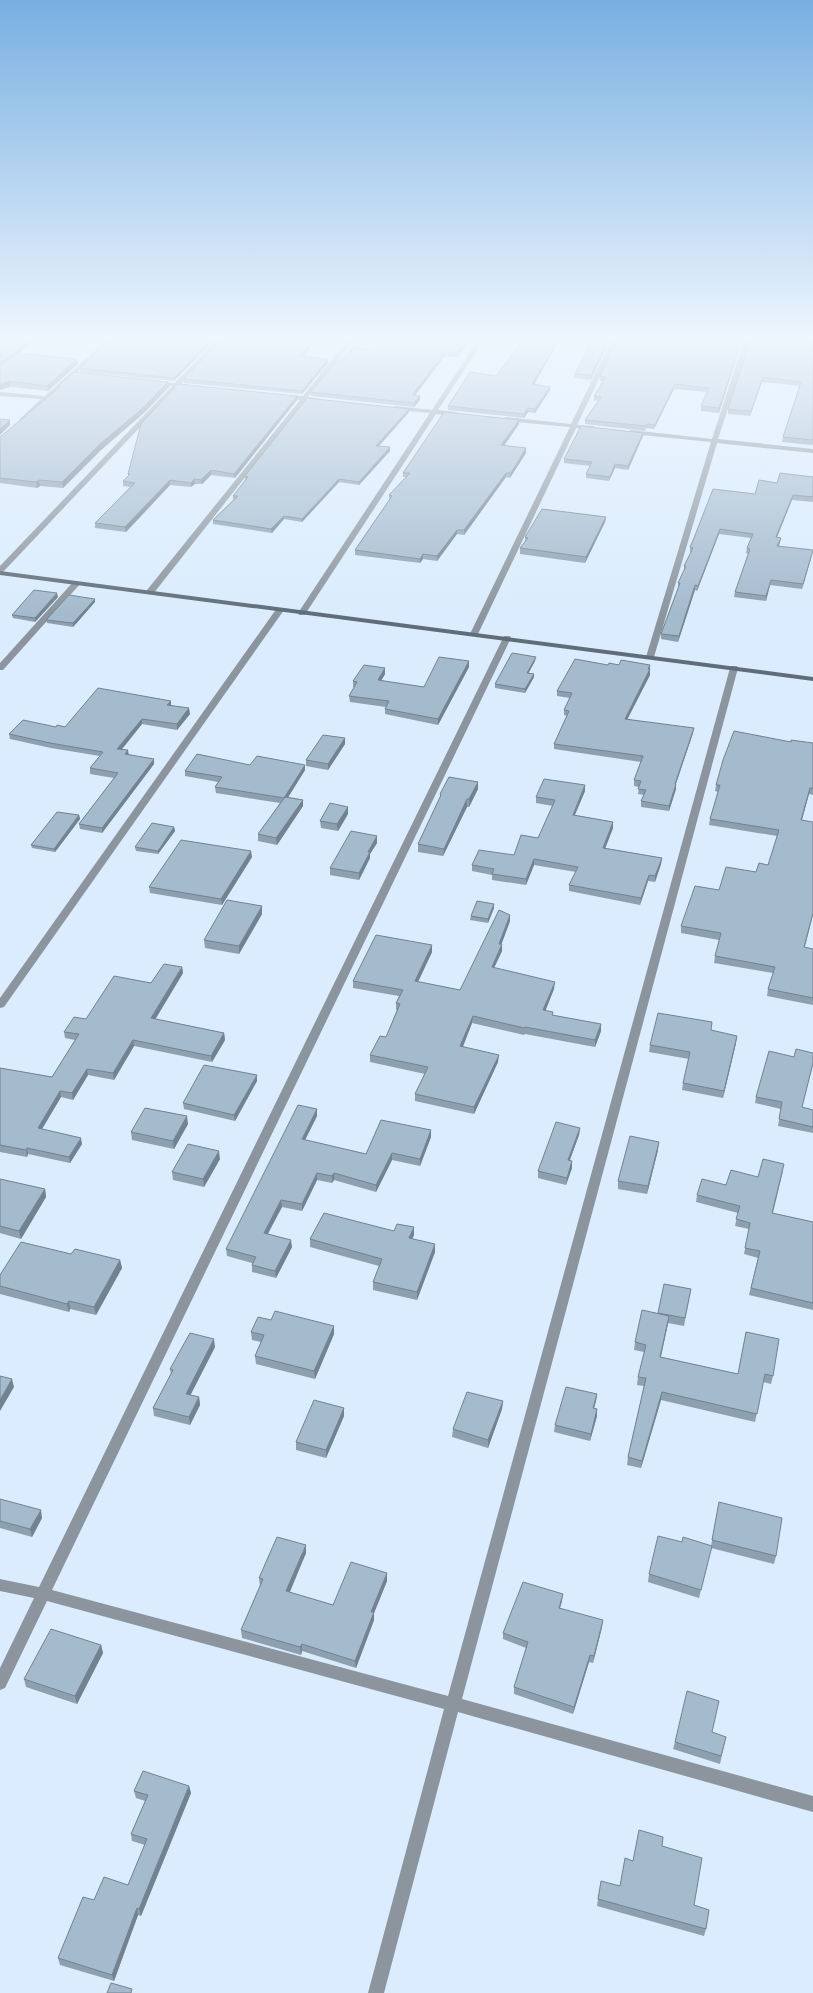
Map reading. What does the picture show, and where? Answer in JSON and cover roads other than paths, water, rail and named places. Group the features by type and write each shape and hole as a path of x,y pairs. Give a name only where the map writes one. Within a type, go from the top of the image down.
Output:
{"main road":[{"path":"0,572 302,613 507,638 813,679"}],"street":[{"path":"0,572 133,430"},
{"path":"150,592 278,430"},
{"path":"302,613 422,430"},
{"path":"474,634 571,430"},
{"path":"650,657 718,430"},
{"path":"628,432 813,451"},
{"path":"0,668 77,583"},
{"path":"0,1005 280,610"},
{"path":"0,1683 507,638"},
{"path":"376,1993 734,668"},
{"path":"0,1585 43,1594 453,1704 813,1804"}]}
